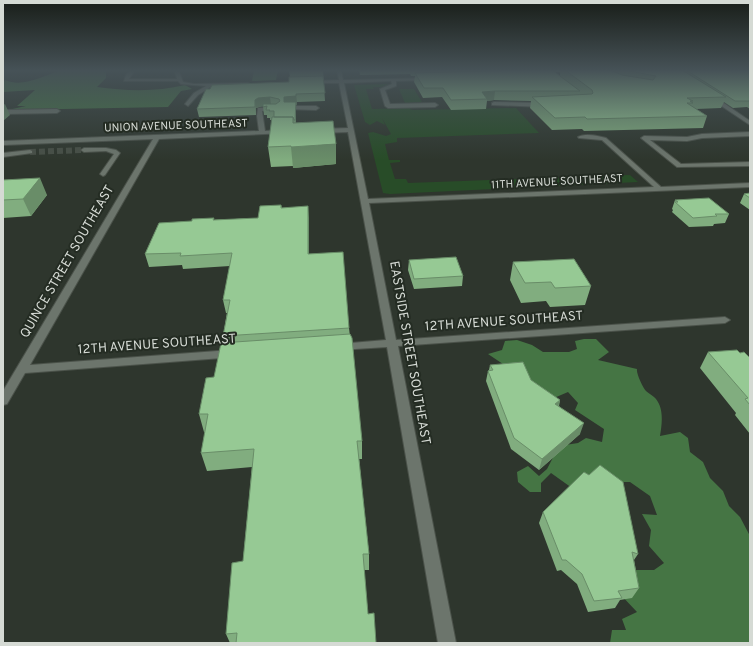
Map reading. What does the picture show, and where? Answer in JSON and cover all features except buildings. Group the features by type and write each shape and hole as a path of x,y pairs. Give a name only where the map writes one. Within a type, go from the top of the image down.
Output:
{"street":[{"path":"188,104 191,100"},
{"name":"EASTSIDE STREET SOUTHEAST","path":"345,100 392,343 447,643"},
{"path":"386,100 388,106 435,105"},
{"path":"716,100 750,123"},
{"path":"494,104 550,104"},
{"path":"288,108 316,108"},
{"path":"262,133 259,117 260,109 276,109"},
{"path":"3,112 57,111"},
{"path":"317,131 351,130"},
{"name":"UNION AVENUE SOUTHEAST","path":"3,143 288,132"},
{"path":"750,134 702,136 687,139 644,138 680,166 750,164"},
{"name":"QUINCE STREET SOUTHEAST","path":"3,401 157,137"},
{"path":"581,137 595,137 604,139 659,188"},
{"path":"84,150 113,150 117,154 103,174"},
{"path":"3,156 30,152"},
{"name":"11TH AVENUE SOUTHEAST","path":"364,202 750,184"},
{"name":"12TH AVENUE SOUTHEAST","path":"326,348 725,320"},
{"name":"12TH AVENUE SOUTHEAST","path":"21,368 240,353"}],"green space":[{"path":"24,100 174,100 168,107 8,110 26,106 17,106"},
{"path":"359,100 369,100 372,109 409,108 412,110 516,108 539,133 397,138 397,142 385,144 389,160 400,160 400,162 390,163 395,179 406,179 408,183 630,175 638,182 390,194 383,193 368,133 373,132 386,136 391,134 382,118 385,125 377,121 370,125 365,122"},
{"path":"404,100 421,100 422,102 405,103"},
{"path":"596,339 609,352 598,360 637,369 643,387 659,403 662,422 660,436 680,432 688,438 690,452 703,462 710,478 723,491 729,506 740,517 750,536 750,643 610,643 612,630 626,630 622,619 637,612 620,594 631,570 654,570 664,563 649,546 651,530 642,514 657,515 650,496 630,482 611,482 572,488 551,473 541,483 541,492 530,492 518,482 517,472 528,466 539,476 547,469 559,446 578,443 586,438 602,442 604,429 575,410 578,403 568,392 554,398 488,354 502,350 505,341 517,340 532,345 543,352 569,352 577,349 575,341"}],"tunnel":[{"path":"30,152 84,150"}]}
